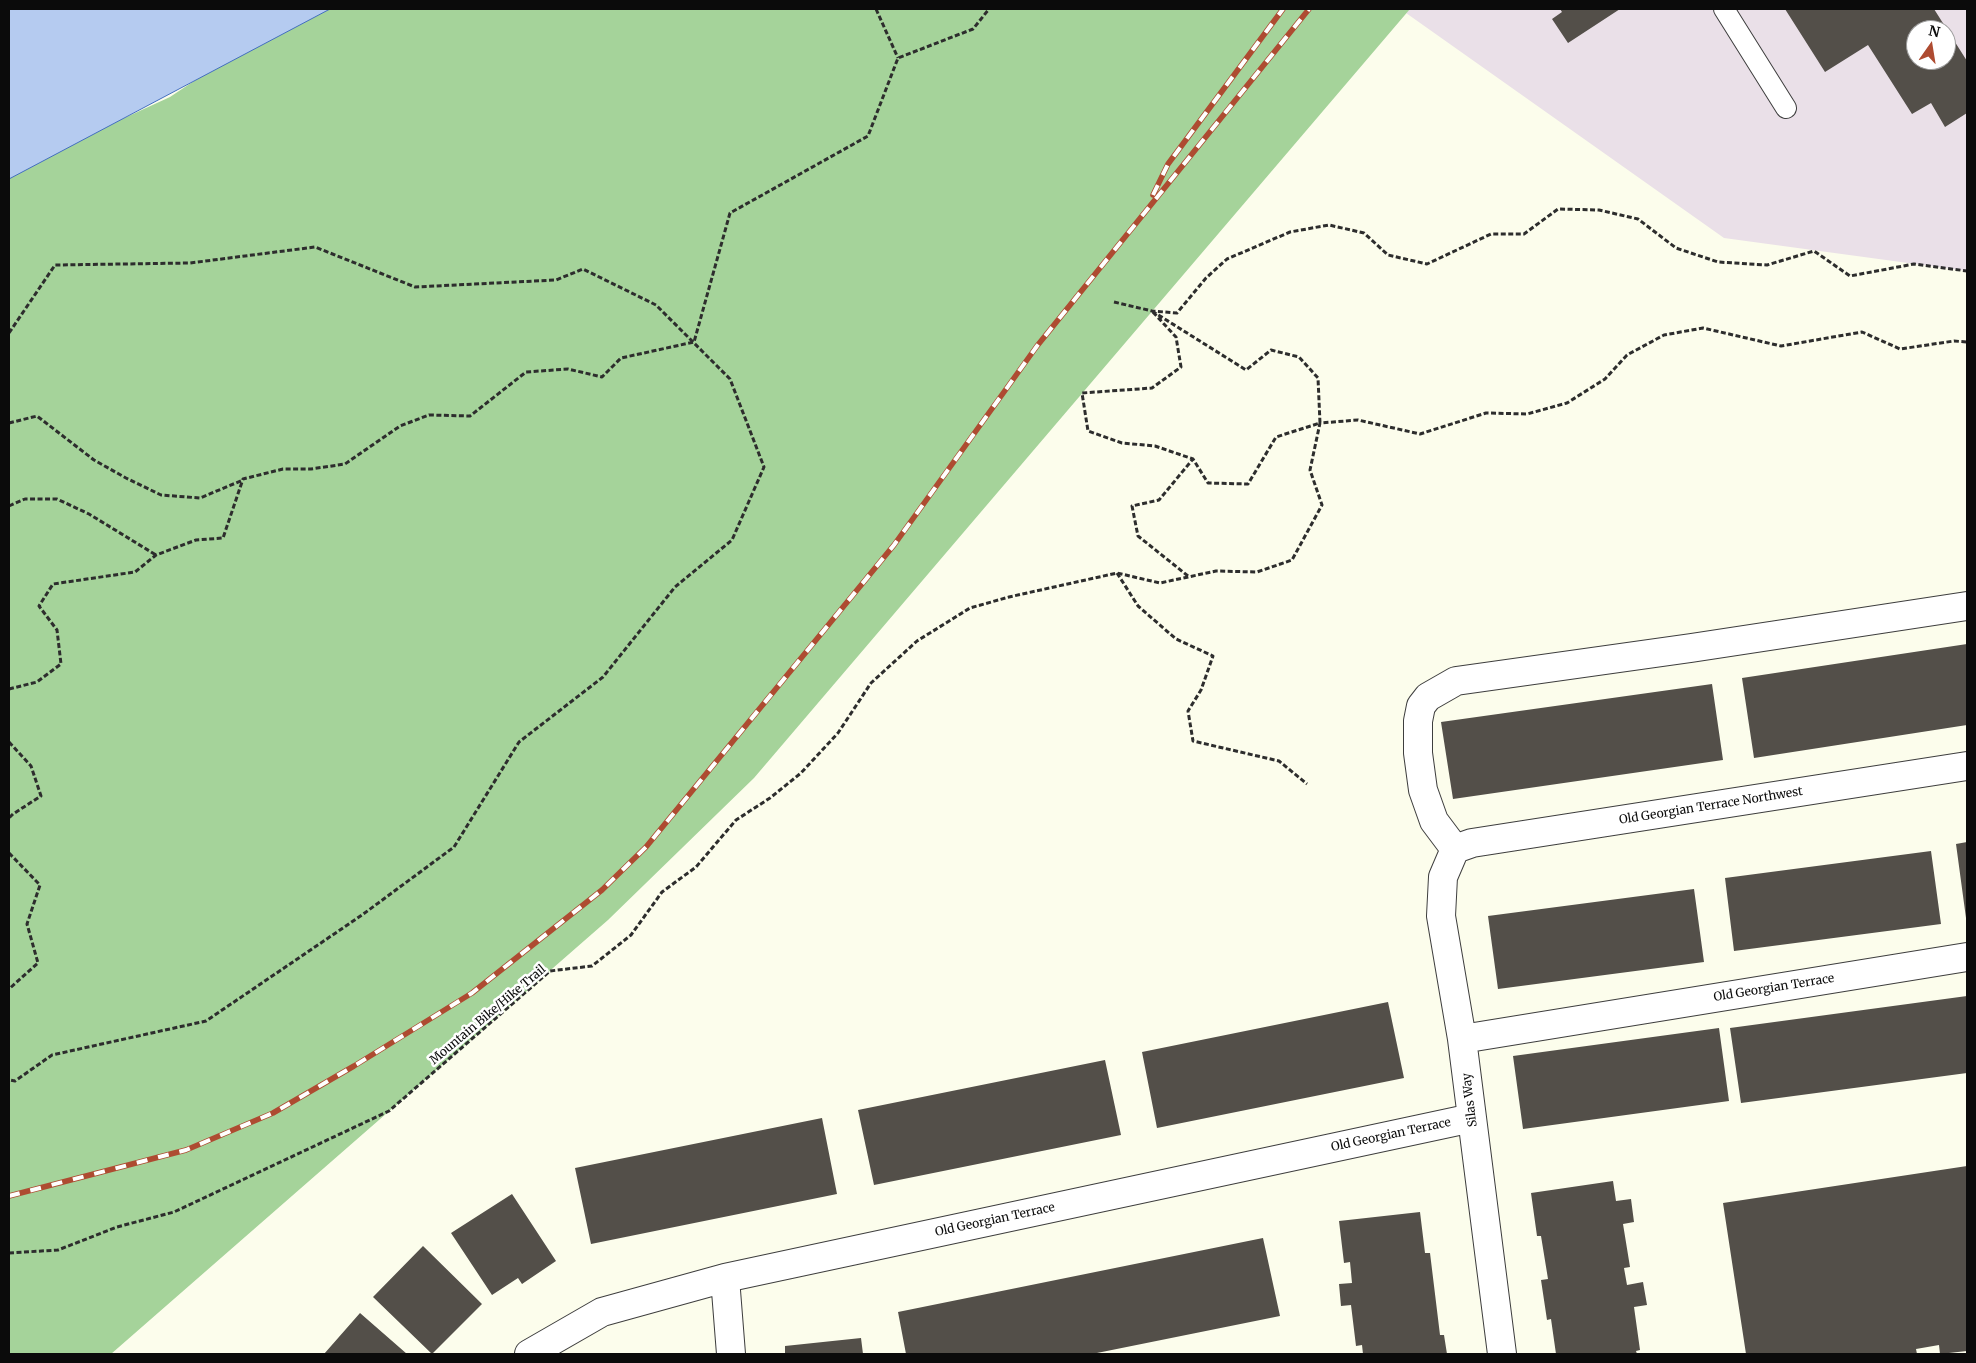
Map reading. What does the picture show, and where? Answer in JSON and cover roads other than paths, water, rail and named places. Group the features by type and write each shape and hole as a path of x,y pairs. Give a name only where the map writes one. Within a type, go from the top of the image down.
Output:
{"street":[{"path":"1455,849 1434,821 1423,790 1418,745 1421,706 1428,696 1456,681 1967,606"},
{"name":"Old Georgian Terrace Northwest","path":"1455,849 1472,843 1967,766"},
{"name":"Silas Way","path":"1455,849 1442,877 1441,916 1462,1038 1502,1354"},
{"name":"Old Georgian Terrace","path":"1462,1038 1967,957"},
{"name":"Old Georgian Terrace","path":"529,1354 602,1312 725,1278 1472,1118"},
{"path":"725,1278 731,1354"}],"lane":[{"path":"1724,9 1786,108"}],"water":[{"path":"9,9 330,9 9,179"}],"railway":[{"path":"1153,195 1168,164 1283,9"},
{"path":"9,1196 186,1150 273,1113 354,1066 472,993 602,890 646,847 894,545 1037,346 1309,9"}]}
